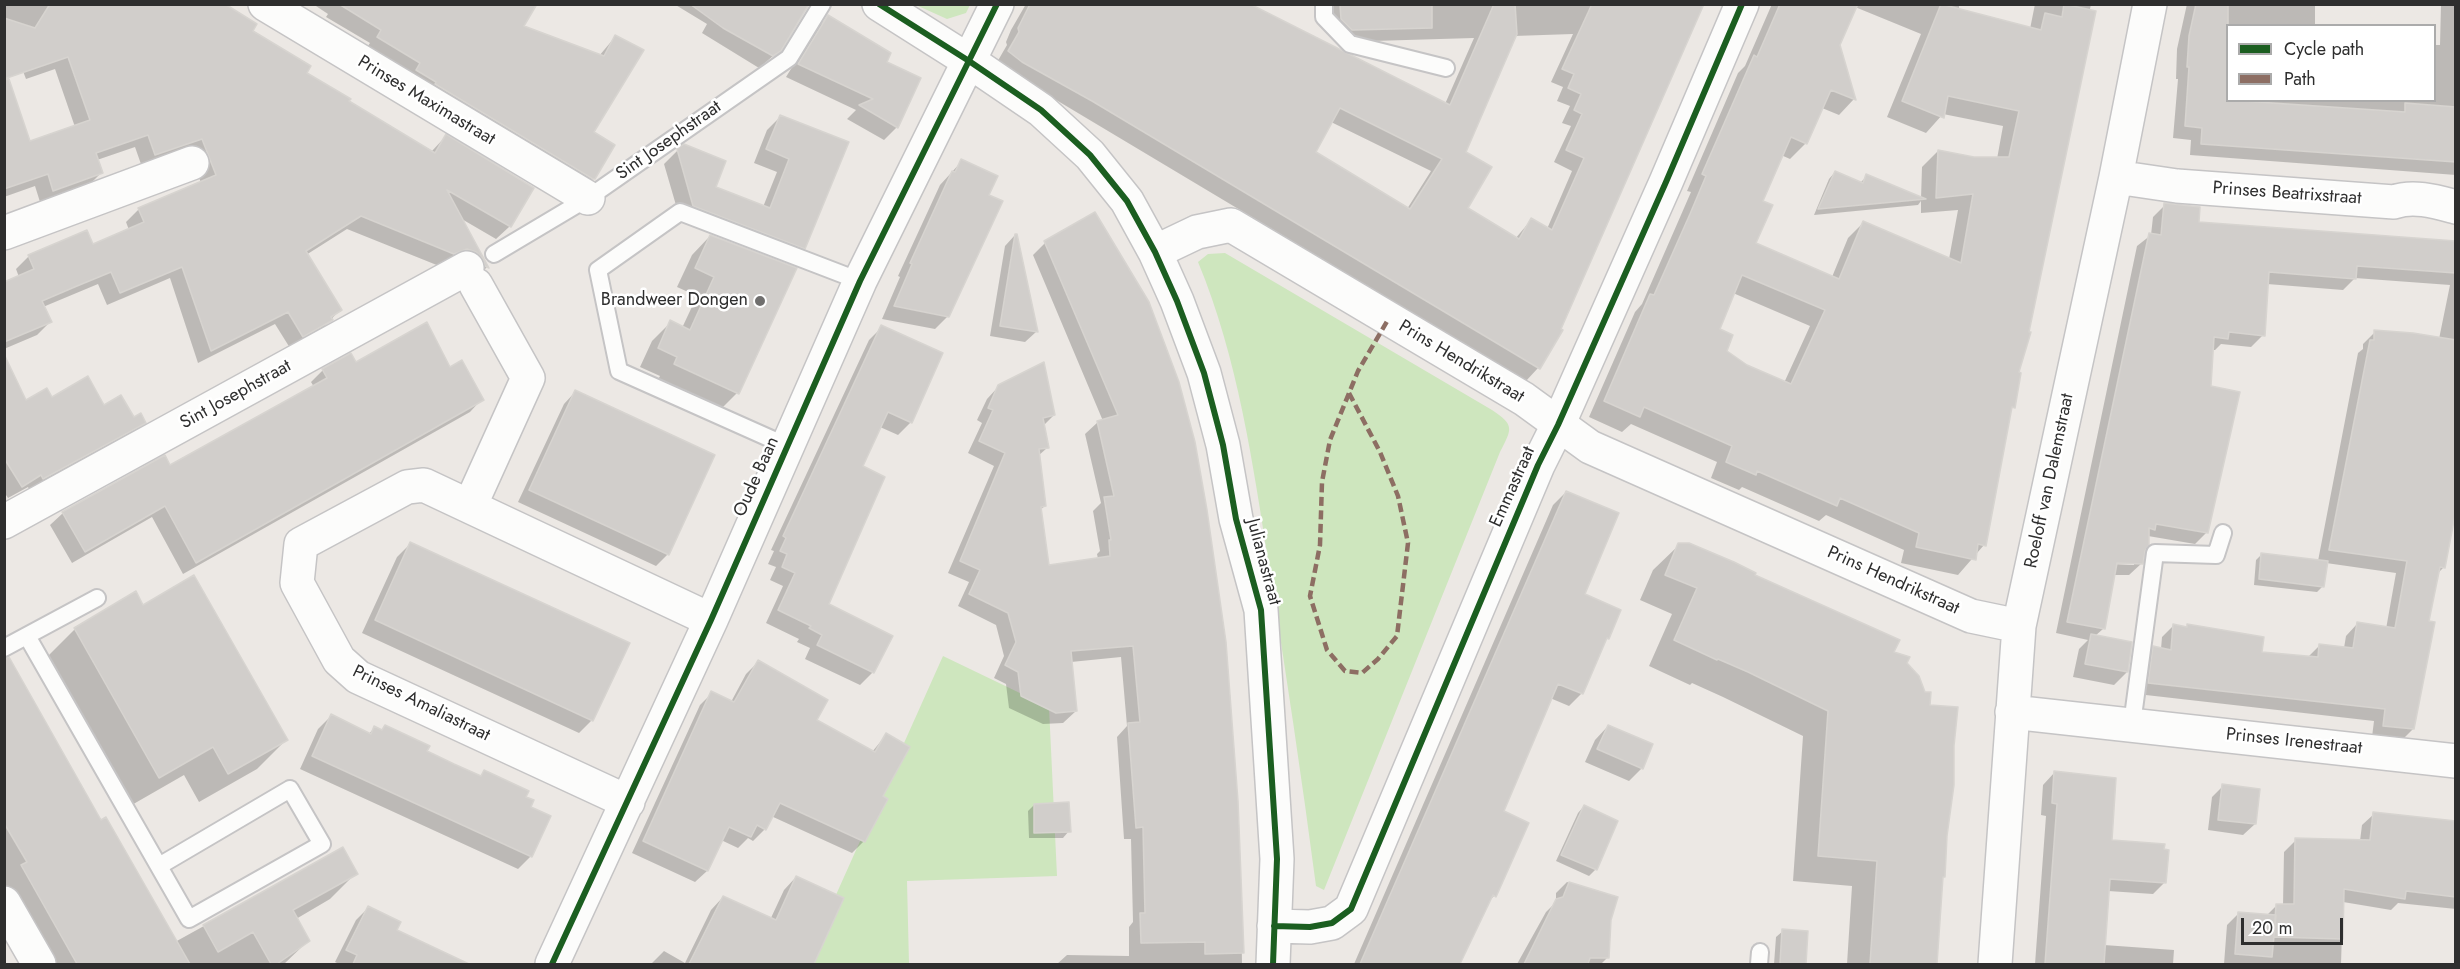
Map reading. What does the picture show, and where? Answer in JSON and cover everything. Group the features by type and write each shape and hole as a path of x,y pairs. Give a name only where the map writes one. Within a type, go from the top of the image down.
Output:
{"street":[{"name":"Prinses Maximastraat","path":"264,4 588,198"},
{"path":"879,4 1041,110 1090,155 1127,201 1155,252"},
{"name":"Oude Baan","path":"552,964 711,620 860,281 997,4"},
{"name":"Emmastraat","path":"1274,926 1310,927 1332,923 1351,909 1528,486 1558,425 1742,4"},
{"name":"Roeloff van Dalemstraat","path":"1995,964 2019,626 2116,177 2150,4"},
{"path":"4,233 192,163"},
{"name":"Prinses Beatrixstraat","path":"2116,177 2177,186 2394,202 2404,199 2444,202 2456,207"},
{"name":"Prins Hendrikstraat","path":"1155,252 1197,232 1231,225 1524,399 1590,447 1971,616 2019,626"},
{"name":"Julianastraat","path":"1155,252 1177,301 1204,373 1223,445 1236,519 1261,610 1277,859 1273,964"},
{"path":"470,506 528,378 479,269"},
{"name":"Sint Josephstraat","path":"4,522 479,269"},
{"name":"Prinses Amaliastraat","path":"628,802 358,676 339,660 297,583 301,544 407,487 424,485 711,620"},
{"name":"Prinses Irenestraat","path":"2012,712 2456,761"},
{"path":"4,903 39,964"}],"lane":[{"name":"Sint Josephstraat","path":"479,269 588,198 789,58 822,4"},
{"path":"1324,4 1324,16 1350,44 1446,68"},
{"path":"787,446 619,371 598,270 680,212 860,281"},
{"path":"2132,724 2155,553 2216,555 2223,533"},
{"path":"4,648 97,598"},
{"path":"27,636 189,919 322,844 290,789 159,866"}],"green space":[{"path":"916,5 970,5 966,13 947,19"},
{"path":"1225,253 1492,410 1505,420 1509,428 1507,438 1324,890 1316,886 1282,646 1257,489 1242,412 1224,336 1198,262 1208,254"},
{"path":"943,656 1049,707 1057,876 907,881 909,964 805,964"}],"building":[{"path":"50,4 225,4 257,24 253,31 311,66 307,73 435,153 446,134 534,188 511,227 447,190 489,268 485,266 483,259 476,252 467,249 454,254 361,216 306,251 342,310 331,317 333,320 303,337 288,312 211,351 182,267 120,293 111,272 77,286 42,301 52,322 4,342 4,282 34,269 28,255 87,230 93,244 144,222 138,208 216,175 202,139 155,155 148,135 96,153 103,173 53,191 48,174 4,189 4,80 9,79 30,141 90,120 68,57 4,79 4,18 35,28"},
{"path":"339,4 537,4 524,26 604,56 615,35 644,50 594,132 615,145 595,179 435,84 436,82 416,70 420,63 377,37 381,30"},
{"path":"690,4 809,4 781,51 773,56 723,28"},
{"path":"1030,4 1250,4 1450,105 1494,4 1515,4 1517,34 1466,152 1492,167 1468,208 1519,239 1531,218 1552,230 1584,158 1566,150 1582,114 1574,110 1581,94 1568,88 1574,74 1562,69 1592,4 1704,4 1561,329 1563,330 1540,369 1092,101 1022,62 1008,51 1019,32 1018,28","holes":["1340,108 1442,159 1410,209 1316,152"]},
{"path":"1340,4 1432,4 1432,28 1352,30 1341,19"},
{"path":"1780,4 1858,4 1840,45 1856,100 1831,90 1807,144 1791,137 1763,201 1773,205 1756,243 1839,279 1863,221 1961,263 1973,194 1936,198 1938,150 1974,157 2009,157 2019,111 1948,96 1944,118 1902,101 1941,4 2041,30 2045,13 2062,17 2064,4 2096,11 2029,332 2031,332 2019,372 2021,373 2015,408 2012,407 1986,546 1978,544 1976,560 1916,547 1919,533 1840,498 1837,506 1757,471 1756,475 1726,462 1732,446 1644,407 1640,417 1604,401 1650,294 1654,295 1690,214 1706,176 1702,174 1754,55 1757,57","holes":["1742,275 1825,310 1791,384 1747,365 1727,351 1733,335 1720,329"]},
{"path":"2196,4 2228,4 2226,102 2405,112 2405,103 2456,107 2456,162 2201,144 2202,128 2185,126 2189,36"},
{"path":"828,15 891,53 887,62 921,78 898,128 859,105 873,99 798,64"},
{"path":"780,115 849,142 805,249 693,206 677,149 684,144 726,161 716,187 770,208 789,159 766,149"},
{"path":"961,159 998,176 989,195 1003,201 949,317 894,306 912,264 910,263 952,171 955,172"},
{"path":"1835,171 1863,183 1866,174 1926,199 1818,209"},
{"path":"2164,203 2200,207 2199,222 2456,241 2456,273 2357,266 2356,279 2269,272 2265,336 2229,332 2228,339 2214,337 2211,386 2240,392 2208,533 2156,524 2155,530 2149,528 2149,545 2145,551 2143,564 2117,563 2105,629 2067,622 2149,233 2161,235"},
{"path":"1095,212 1149,302 1179,382 1195,442 1226,642 1238,801 1244,953 1205,954 1205,942 1141,943 1140,913 1145,913 1143,827 1136,828 1128,723 1140,722 1133,646 1071,651 1077,711 1056,713 1021,696 1018,672 1005,665 1016,642 1008,613 969,594 980,570 960,561 1005,453 979,441 993,410 988,408 998,385 1044,362 1055,415 1043,418 1049,448 1039,449 1046,506 1041,507 1049,565 1110,556 1109,540 1111,540 1104,497 1114,496 1097,421 1118,415 1044,241"},
{"path":"1015,234 1017,234 1038,332 1000,326"},
{"path":"710,235 797,268 739,394 674,364 677,357 658,348 670,320 690,330 714,277 695,268"},
{"path":"427,322 450,367 462,360 484,400 196,563 165,506 85,552 62,512 165,455 170,465 327,378 322,369 351,353 356,362"},
{"path":"881,325 943,353 912,423 888,412 863,466 885,477 829,604 893,636 874,673 817,645 822,635 809,628 811,626 778,610 795,573 782,567 787,554 780,551 786,538 783,536"},
{"path":"2374,330 2456,340 2456,510 2445,568 2440,567 2429,621 2435,622 2414,729 2383,726 2385,709 2148,683 2153,646 2171,650 2173,624 2187,627 2187,624 2264,637 2262,652 2318,657 2319,644 2353,648 2357,622 2395,628 2407,561 2329,550 2370,340 2374,340"},
{"path":"4,354 26,400 47,388 52,397 88,376 104,405 121,395 134,417 141,413 146,423 43,479 41,475 22,487 4,458"},
{"path":"575,390 715,455 669,555 529,490"},
{"path":"1566,491 1619,513 1585,594 1621,610 1583,694 1558,684 1504,811 1529,823 1496,897 1493,895 1460,964 1360,964"},
{"path":"410,542 630,643 593,721 375,620"},
{"path":"1678,543 1689,543 1734,562 1756,573 1755,575 1900,640 1894,652 1910,657 1907,663 1919,676 1925,692 1931,692 1930,705 1958,707 1954,746 1954,785 1947,836 1945,877 1943,877 1937,964 1870,964 1877,861 1818,856 1828,711 1748,672 1674,640 1697,588 1665,575"},
{"path":"2261,553 2328,561 2324,587 2259,579"},
{"path":"194,575 288,740 228,774 213,747 159,778 74,628 136,591 143,605"},
{"path":"2091,634 2132,642 2128,672 2085,664"},
{"path":"9,657 101,820 106,817 190,964 77,964 21,865 27,862 4,823 4,658"},
{"path":"758,660 828,700 817,720 875,752 886,733 910,747 883,796 888,799 865,842 780,803 766,830 757,825 751,837 729,827 708,871 643,841 711,691 734,702"},
{"path":"331,714 371,734 374,726 382,730 385,725 430,746 427,751 454,764 481,776 484,770 529,791 526,797 534,800 531,807 551,816 532,857 312,756"},
{"path":"1608,725 1653,744 1643,769 1597,749"},
{"path":"2054,771 2116,778 2112,840 2165,844 2164,849 2169,850 2166,883 2110,879 2104,964 2045,964 2057,804 2052,803"},
{"path":"2222,784 2260,789 2256,824 2218,820"},
{"path":"1069,802 1071,832 1034,833 1034,804"},
{"path":"1584,805 1618,821 1597,870 1561,855"},
{"path":"2373,812 2456,821 2456,897 2406,891 2405,899 2344,889 2343,939 2274,937 2276,904 2294,904 2295,838 2370,840"},
{"path":"343,847 358,874 293,910 310,941 277,964 271,964 253,932 218,952 203,925"},
{"path":"796,876 844,898 814,964 689,964 723,896 776,920"},
{"path":"1569,882 1618,897 1611,920 1609,958 1590,958 1588,964 1524,964 1556,899 1563,897"},
{"path":"368,906 401,922 397,930 469,964 353,964 357,955 346,950"},
{"path":"2238,912 2276,915 2272,957 2235,954"},
{"path":"1782,929 1808,931 1806,964 1780,964"}],"marked path":[{"path":"1349,393 1380,452 1398,496 1408,543 1397,636 1378,659 1362,673 1345,671 1327,650 1310,596 1320,545 1322,482 1330,440 1358,371 1389,318"}],"cycle path":[{"path":"879,4 1041,110 1090,155 1127,201 1155,252 1177,301 1204,373 1223,445 1236,519 1261,610 1277,859 1273,964"},
{"path":"552,964 711,620 860,281 997,4"},
{"path":"1274,926 1310,927 1332,923 1351,909 1538,465 1666,182 1742,4"}],"place":[{"name":"Brandweer Dongen","path":"760,301"}]}
